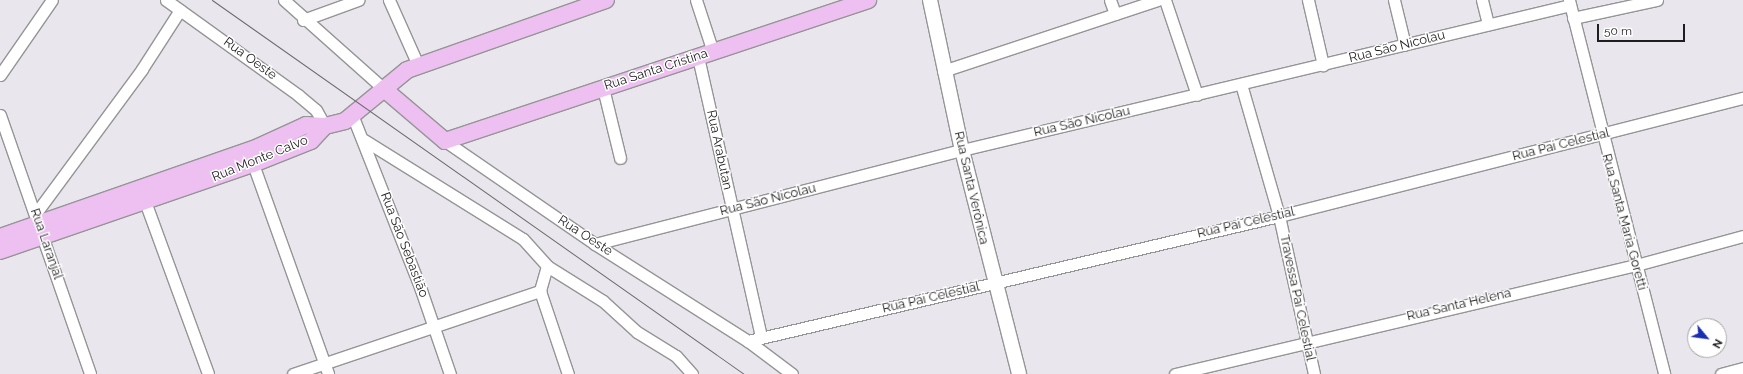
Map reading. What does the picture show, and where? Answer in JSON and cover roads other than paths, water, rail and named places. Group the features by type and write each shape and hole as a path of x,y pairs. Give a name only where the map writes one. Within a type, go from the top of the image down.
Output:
{"main road":[{"path":"325,126 353,117 384,90 418,65 606,0"},
{"name":"Rua Santa Cristina","path":"445,141 868,0"},
{"name":"Rua Oeste","path":"384,90 445,141"},
{"name":"Rua Monte Calvo","path":"143,195 258,147 306,124 325,126"},
{"name":"Rua Monte Calvo","path":"0,237 40,224 253,164 311,141 325,126"},
{"name":"Rua Monte Calvo","path":"0,251 40,224"}],"street":[{"path":"0,75 52,0"},
{"name":"Rua Oeste","path":"166,0 298,95 316,110 325,126"},
{"path":"284,0 303,20 384,90"},
{"path":"303,20 358,0"},
{"path":"389,0 418,65"},
{"name":"Rua Arabutan","path":"696,0 732,209 761,337"},
{"name":"Rua Santa Verônica","path":"930,0 943,71 994,283 1019,374"},
{"path":"1110,0 1115,14"},
{"path":"943,71 1158,0"},
{"path":"1165,0 1197,95"},
{"path":"1308,0 1323,65"},
{"path":"1394,0 1405,45"},
{"path":"1482,0 1488,24"},
{"path":"1573,18 1657,0"},
{"name":"Rua São Nicolau","path":"595,244 962,150 1323,65 1488,24 1569,2"},
{"name":"Rua Santa Maria Goretti","path":"1569,2 1601,134 1664,374"},
{"path":"40,224 180,10"},
{"name":"Travessa Pai Celestial","path":"1241,84 1279,216 1314,374"},
{"path":"603,88 620,158"},
{"name":"Rua Pai Celestial","path":"748,341 1279,216 1743,98"},
{"name":"Rua Laranjal","path":"0,115 19,174 40,224 90,374"},
{"name":"Rua São Sebastião","path":"353,117 364,140 434,325 450,374"},
{"path":"364,140 522,239 547,266 603,301 637,332 676,356 692,374"},
{"name":"Rua Oeste","path":"445,141 595,244 748,341 792,374"},
{"path":"253,164 328,374"},
{"path":"143,195 208,374"},
{"name":"Rua Santa Helena","path":"1175,374 1306,340 1636,265 1743,236"},
{"path":"547,266 546,278 540,291 568,374"},
{"path":"293,374 434,325 540,291"},
{"path":"1721,374 1743,368"}],"tram line":[{"path":"212,0 744,374"}]}
